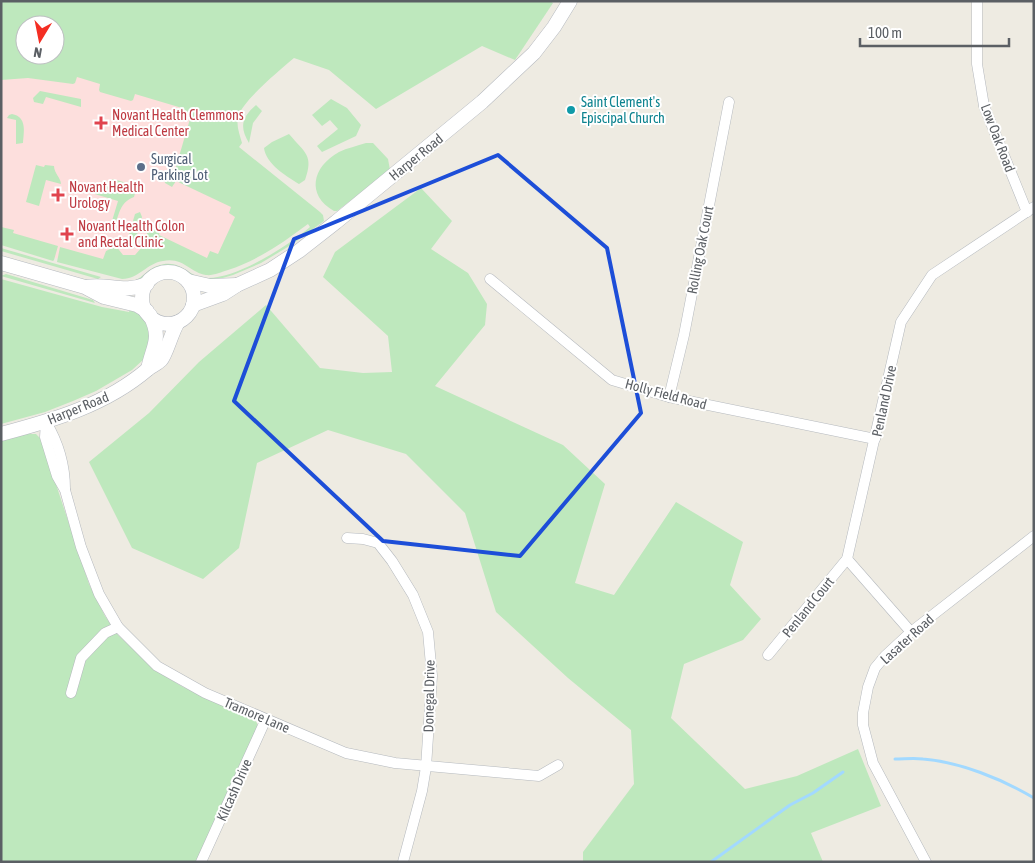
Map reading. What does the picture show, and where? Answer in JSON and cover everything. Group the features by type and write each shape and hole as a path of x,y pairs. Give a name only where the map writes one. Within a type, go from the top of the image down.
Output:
{"main road":[{"name":"Harper Road","path":"193,305 223,294 237,285 270,270 299,251 482,102 534,53 554,27 570,1"},
{"path":"1,263 85,287 104,297 137,305 154,319 165,323 178,322 190,312 193,305 193,288 188,281 182,276 167,272 152,278 146,284 128,290 99,285 85,287"},
{"name":"Harper Road","path":"188,281 210,286 237,285"},
{"path":"146,284 143,298 155,326 157,336 148,369"},
{"name":"Harper Road","path":"1,434 46,422 101,400 133,382 162,359 172,331 178,322"}],"street":[{"name":"Low Oak Road","path":"977,1 977,64 984,106 1031,210"},
{"name":"Rolling Oak Court","path":"669,398 684,335 729,102"},
{"name":"Penland Drive","path":"847,559 876,439 901,322 932,275 1031,210"},
{"name":"Holly Field Road","path":"490,279 612,380 669,398 876,439"},
{"name":"Tramore Lane","path":"46,422 45,437 57,476 65,490 81,547 98,594 118,627 157,666 205,693 346,753 426,767 539,776 558,764"},
{"name":"Lasater Road","path":"926,862 873,763 863,725 864,700 868,687 876,668 885,656 911,632 1034,536"},
{"name":"Donegal Drive","path":"347,538 363,539 378,543 392,561 413,595 428,632 432,676 426,767 422,790 403,862"},
{"path":"847,559 911,632"},
{"name":"Penland Court","path":"768,655 847,559"},
{"path":"71,693 81,658 106,633 118,627"},
{"name":"Kilcash Drive","path":"201,862 266,719"}],"highlighted area":[{"path":"498,155 607,248 641,413 520,556 383,541 234,401 294,239"}],"shaded area":[{"name":"Novant Health Clemmons Medical Center","path":"1,1 146,1 178,90 243,207 230,255 204,261 171,259 152,262 123,277 1,242"}],"green space":[{"path":"1,1 550,1 553,3 515,60 482,46 376,109 329,70 294,58 262,86 241,110 238,117 238,130 242,143 239,147 320,212 323,215 324,221 291,245 261,263 216,280 194,277 177,267 166,266 153,270 141,280 134,281 154,267 166,264 179,266 195,275 208,278 234,273 262,260 310,227 308,224 250,261 211,275 200,274 182,263 170,260 157,262 133,276 122,279 57,262 60,247 103,259 106,251 116,246 123,255 135,255 143,246 149,227 154,224 161,228 159,235 207,258 210,251 218,254 235,217 229,213 231,207 176,181 172,187 165,183 165,176 173,177 190,119 181,115 182,108 135,94 131,101 100,92 100,84 77,77 73,84 28,78 1,80"},
{"path":"40,91 81,99 81,107 46,97 43,104 34,102 33,98"},
{"path":"331,99 347,108 361,125 356,136 322,152 317,146 338,129 330,120 322,126 312,115"},
{"path":"256,105 262,111 253,123 249,143 244,132 243,122"},
{"path":"12,114 20,118 24,125 23,143 16,144 16,120 7,118"},
{"path":"289,134 308,159 308,172 305,180 299,184 268,159 264,148"},
{"path":"366,143 373,143 388,159 390,170 337,211 334,211 319,197 316,189 318,173 330,158 339,152"},
{"path":"36,165 44,167 45,165 54,166 61,184 46,180 39,206 26,202"},
{"path":"113,179 137,186 134,197 126,201 116,222 112,221 118,201 88,192 105,187"},
{"path":"421,188 452,221 431,249 468,273 487,304 485,325 435,386 563,445 605,484 575,583 614,595 676,502 743,542 730,585 761,619 743,640 684,664 671,718 745,789 797,776 858,749 881,806 811,833 823,862 583,862 583,852 634,784 631,730 568,678 496,612 465,513 406,454 328,430 257,463 239,548 203,579 132,548 89,462 149,413 199,362 266,305 320,368 363,373 392,372 388,336 323,277 335,252"},
{"path":"140,212 142,217 135,242 129,245 127,241 135,214"},
{"path":"1,227 14,230 13,233 58,246 54,260 1,245"},
{"path":"1,248 101,277 98,279 1,251"},
{"path":"6,274 93,300 95,303 1,276"},
{"path":"1,279 102,307 129,312 130,306 145,315 153,334 144,359 132,370 96,391 45,412 1,424"},
{"path":"27,434 36,434 41,439 89,584 105,616 118,635 152,667 165,676 183,687 252,717 257,723 257,729 198,862 1,862 1,440"}],"waterway":[{"path":"895,759 923,759 966,768 995,778 1034,798"},
{"path":"711,862 790,805 813,793 843,772"}],"place":[{"name":"Saint Clement's Episcipal Church","path":"571,110"},
{"name":"Novant Health Clemmons Medical Center","path":"101,123"},
{"name":"Surgical Parking Lot","path":"141,167"},
{"name":"Novant Health Urology","path":"58,195"},
{"name":"Novant Health Colon and Rectal Clinic","path":"67,234"}]}
